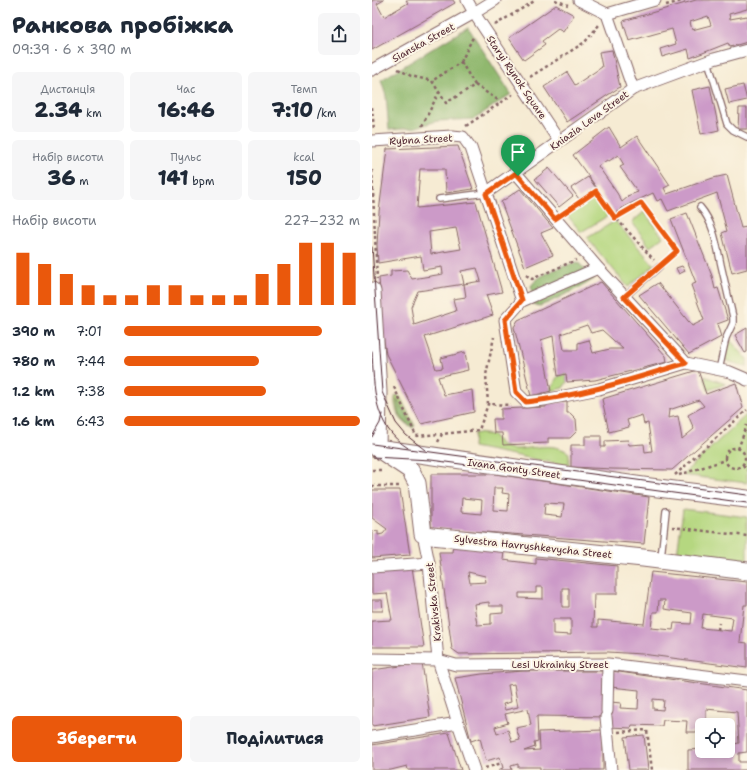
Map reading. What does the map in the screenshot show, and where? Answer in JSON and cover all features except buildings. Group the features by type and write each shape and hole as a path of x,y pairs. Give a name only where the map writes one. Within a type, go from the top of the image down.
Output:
{"main road":[{"path":"372,291 378,392 374,448"},
{"name":"Ivana Gonty Street","path":"374,448 650,487 747,499"},
{"name":"Krakivska Street","path":"374,448 398,460 410,470 417,483 423,534"},
{"name":"Sylvestra Havryshkevycha Street","path":"423,534 747,571"}],"street":[{"name":"Staryi Rynok Square","path":"467,0 474,13 560,141"},
{"name":"Sianska Street","path":"372,70 495,0"},
{"path":"580,0 606,17 634,88"},
{"path":"606,17 655,0"},
{"name":"Kniazia Leva Street","path":"486,194 634,88 708,61 747,50"},
{"name":"Rybna Street","path":"373,139 452,136 463,137 471,148 522,300"},
{"path":"516,173 598,268 686,363"},
{"path":"598,268 522,300 505,320 516,392 526,402 599,389 686,363 737,375 747,380"},
{"name":"Krakivska Street","path":"423,534 429,563 438,660 458,723 479,769"},
{"path":"372,567 429,563"},
{"name":"Lesi Ukrainky Street","path":"372,659 438,660 456,665 608,664 747,681"},
{"path":"608,664 607,733 611,770"},
{"path":"372,738 458,723"}],"lane":[{"path":"708,61 727,124 733,130 747,137"},
{"path":"438,200 486,194"},
{"path":"700,207 709,221 716,241 733,317 733,323 726,338 719,370"},
{"path":"624,297 660,267"},
{"path":"660,560 666,511"}],"path":[{"path":"491,27 536,0"},
{"path":"526,79 585,42 606,17"},
{"path":"472,30 479,42"},
{"path":"432,81 461,62 474,35"},
{"path":"461,62 475,85 501,102"},
{"path":"404,65 398,68 411,76 432,81 446,103 475,85"},
{"path":"461,129 512,94 508,88"},
{"path":"427,117 439,92"},
{"path":"372,107 373,139"},
{"path":"555,219 596,191 615,218 660,267 677,251 641,203 615,218"},
{"path":"525,275 532,279 577,259"},
{"path":"437,445 442,434 479,430 488,404 486,375 496,330"},
{"path":"488,404 514,405"},
{"path":"725,460 673,477 747,410"},
{"path":"738,449 747,425"},
{"path":"731,449 741,450 745,456 743,465 734,468 728,466 725,460 726,453 731,449"},
{"path":"743,465 747,470"},
{"path":"372,470 386,470"},
{"path":"399,481 402,486"},
{"path":"664,526 747,536"},
{"path":"718,630 719,623"},
{"path":"607,733 647,730 652,770"},
{"path":"479,769 502,763"}],"green space":[{"path":"468,27 511,94 474,119 437,121 413,128 389,130 386,96 381,80"},
{"path":"596,197 611,214 581,232 567,215"},
{"path":"644,212 663,237 650,247 632,222"},
{"path":"615,221 654,265 628,287 587,238"},
{"path":"578,262 585,270 593,274 594,279 548,303 540,306 534,305 531,286 535,281 552,271"},
{"path":"730,340 747,359 747,367 724,360"},
{"path":"566,374 567,382 563,388 551,391 550,388 553,386 558,376"},
{"path":"704,376 726,384 708,390"},
{"path":"396,395 400,397 415,426 410,426 402,420 396,410"},
{"path":"397,399 414,427 413,428 400,416"},
{"path":"747,414 747,483 682,475"},
{"path":"474,433 493,435 502,445 508,448 552,447 561,449 569,453 569,466 473,447"},
{"path":"683,509 747,517 747,563 677,555"}],"tram line":[{"path":"372,247 382,392 396,423 406,435 425,450"},
{"path":"372,351 375,392 382,417 388,429 396,439 408,448"},
{"path":"372,437 380,423 382,414"},
{"path":"372,444 747,495"},
{"path":"372,457 431,460 747,503"}],"route":[{"path":"516,173 518,176 555,219 596,191 615,218 641,203 677,251 624,297 686,363 599,389 544,400 526,402 516,392 505,320 522,300 486,194 516,173"}]}
